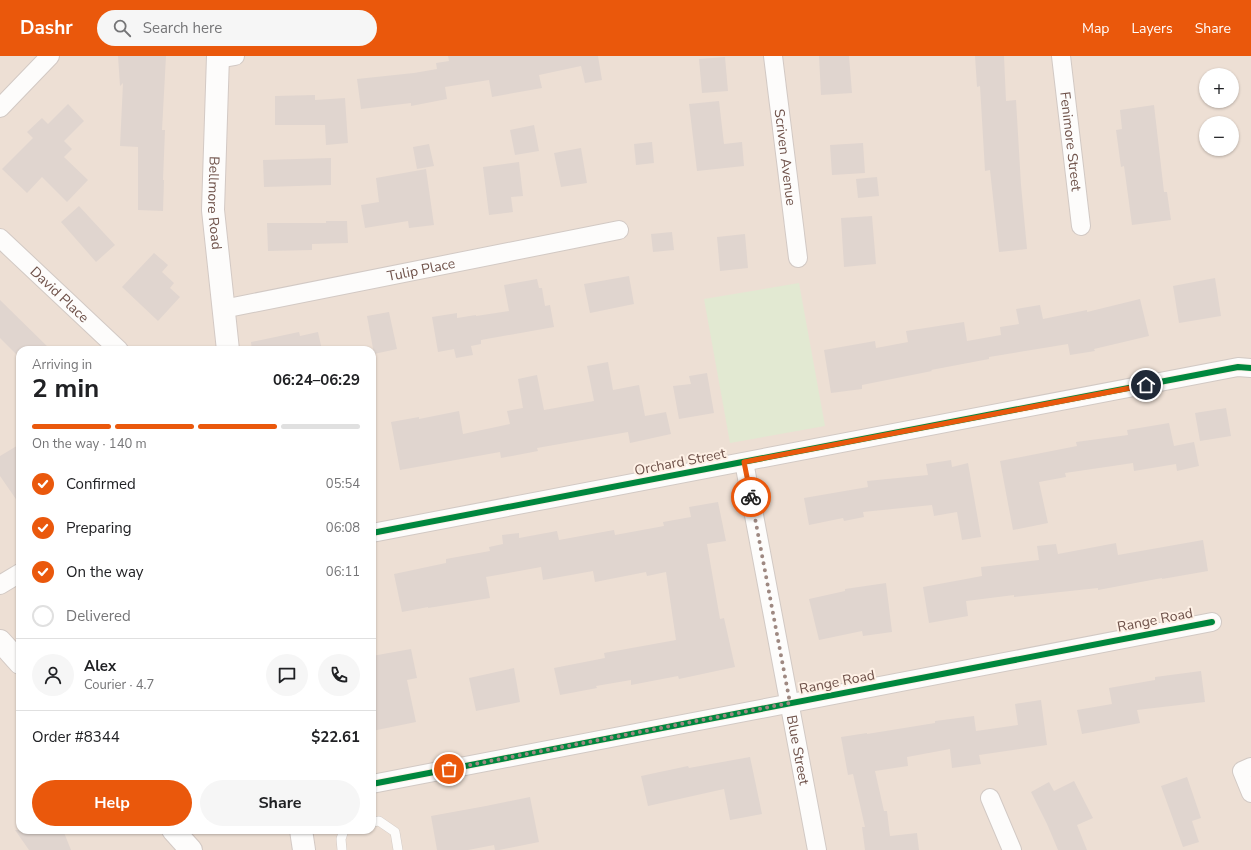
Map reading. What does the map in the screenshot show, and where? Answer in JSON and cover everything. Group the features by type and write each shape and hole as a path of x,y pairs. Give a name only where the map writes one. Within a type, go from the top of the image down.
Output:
{"main road":[{"name":"Bellmore Road","path":"224,57 213,210 228,346"},
{"path":"0,641 16,659"},
{"path":"177,834 191,850"},
{"path":"302,834 304,850"}],"street":[{"path":"0,108 50,56"},
{"name":"Scriven Avenue","path":"773,56 798,258"},
{"name":"Fenimore Street","path":"1061,56 1081,226"},
{"name":"Tulip Place","path":"223,309 619,230"},
{"name":"David Place","path":"0,238 115,346"},
{"name":"Orchard Street","path":"376,532 1238,367 1251,368"},
{"name":"Blue Street","path":"744,462 817,850"},
{"path":"0,584 16,575"},
{"name":"Range Road","path":"376,783 1212,622"},
{"path":"1251,767 1242,771 1251,793"},
{"path":"990,798 1012,850"}],"lane":[{"path":"376,821 379,821 395,832 398,850"},
{"path":"342,850 341,839 343,834"}],"shaded area":[{"path":"0,56 1251,56 1251,850 0,850"}],"green space":[{"path":"799,283 825,426 730,443 704,299"}],"building":[{"path":"118,56 166,56 162,130 165,130 163,211 138,210 138,147 120,146 123,83 120,86"},
{"path":"448,56 598,56 602,80 585,83 581,66 539,75 542,88 492,97 489,80 445,87 447,99 411,106 411,103 361,109 357,79 437,69 436,63 449,61"},
{"path":"819,56 849,56 852,93 821,95"},
{"path":"975,56 1004,56 1006,101 1016,100 1021,185 1027,249 999,252 990,170 985,171 980,86 977,87"},
{"path":"725,57 728,91 702,93 699,59"},
{"path":"315,95 315,100 345,98 348,143 326,145 325,125 275,125 275,96"},
{"path":"719,101 724,144 742,142 744,166 697,171 689,104"},
{"path":"68,104 84,121 64,141 72,149 64,157 88,180 67,202 42,177 27,193 2,169 33,138 27,132 42,118 48,124"},
{"path":"1154,105 1164,192 1167,192 1171,220 1132,225 1124,166 1121,167 1116,130 1122,129 1120,110"},
{"path":"534,125 539,151 515,155 510,130"},
{"path":"652,142 654,163 636,165 634,144"},
{"path":"863,143 865,173 832,175 830,145"},
{"path":"429,144 434,166 417,169 413,147"},
{"path":"581,148 587,183 561,187 554,153"},
{"path":"331,158 331,185 264,187 263,160"},
{"path":"519,162 523,196 511,197 513,212 489,215 483,167"},
{"path":"426,169 434,225 409,228 408,221 365,228 361,205 379,202 376,178"},
{"path":"877,177 879,196 858,198 856,179"},
{"path":"79,206 115,245 96,262 61,222"},
{"path":"872,216 876,264 844,267 841,218"},
{"path":"326,221 347,221 348,243 312,244 312,250 268,251 267,223 326,223"},
{"path":"672,232 674,250 653,252 651,234"},
{"path":"745,234 748,268 720,271 717,237"},
{"path":"154,253 168,265 162,272 174,283 170,288 180,297 158,321 122,287"},
{"path":"629,276 634,304 590,313 584,284"},
{"path":"1215,278 1221,316 1179,323 1173,286"},
{"path":"537,279 539,288 542,288 545,306 550,305 554,327 481,340 481,344 471,346 473,355 456,358 454,349 438,352 432,317 457,313 457,318 509,311 504,285"},
{"path":"1140,299 1149,336 1094,349 1095,351 1070,355 1068,344 989,357 989,359 862,385 862,389 831,393 824,350 875,341 876,348 908,342 906,331 964,322 967,341 1001,335 1000,327 1019,324 1016,309 1040,305 1043,319 1087,310 1087,312"},
{"path":"0,300 47,346 16,346 16,354 0,338"},
{"path":"389,312 397,349 376,354 376,346 373,346 367,316"},
{"path":"299,332 300,336 318,332 321,346 252,346 251,342"},
{"path":"608,362 613,390 639,385 645,416 666,412 671,434 630,443 628,432 537,448 538,451 501,458 500,452 400,470 391,422 419,417 419,419 459,411 463,434 510,424 507,411 523,408 518,379 537,375 544,410 594,401 587,366"},
{"path":"707,373 714,413 679,419 673,386 691,384 689,376"},
{"path":"1226,408 1231,436 1200,441 1195,413"},
{"path":"1169,423 1174,446 1194,442 1199,466 1177,471 1176,464 1134,471 1133,463 1065,473 1066,477 1039,482 1048,523 1013,530 1000,461 1077,446 1076,442 1128,435 1127,430"},
{"path":"16,446 16,499 0,476 0,456"},
{"path":"951,460 952,467 968,463 981,537 962,540 957,512 934,516 932,505 863,512 864,517 844,521 843,518 809,525 804,498 868,487 867,481 928,475 926,464"},
{"path":"718,502 726,541 707,544 720,619 724,618 735,667 679,679 678,676 631,685 631,680 596,686 597,688 560,695 554,668 605,658 604,653 676,640 666,572 647,576 646,572 595,582 593,571 543,580 541,567 486,577 490,598 402,612 394,574 446,563 446,559 490,551 489,547 503,544 502,535 519,533 519,538 557,531 559,540 614,530 615,535 664,526 663,522 691,517 689,507"},
{"path":"1203,540 1208,571 1098,590 1098,588 1014,597 1014,595 966,601 968,616 929,623 923,587 982,576 981,567 1039,560 1037,546 1056,544 1058,554 1116,543 1118,555"},
{"path":"886,583 892,632 863,636 862,631 819,640 809,599 845,591 845,589"},
{"path":"411,649 417,678 407,680 416,722 376,730 376,655"},
{"path":"514,668 520,702 476,711 469,678"},
{"path":"1201,671 1205,702 1137,710 1140,723 1082,734 1077,710 1112,704 1109,688 1155,680 1155,677"},
{"path":"1041,700 1047,745 979,755 981,764 952,768 950,749 907,757 908,766 875,771 884,811 887,811 890,836 917,833 919,850 865,850 862,827 865,827 853,774 848,775 841,737 974,716 976,731 1018,725 1015,704"},
{"path":"750,757 762,814 730,820 724,789 648,806 641,776 688,766 689,768"},
{"path":"1187,777 1201,818 1192,821 1199,842 1183,847 1161,786"},
{"path":"1074,781 1093,818 1077,825 1087,850 1058,850 1031,792 1049,782 1054,791"},
{"path":"530,797 539,842 499,850 495,850 494,845 468,850 437,850 431,816"},
{"path":"18,834 65,834 71,850 29,850"}],"cycle path":[{"path":"376,532 1238,367 1251,368"},
{"path":"376,783 1212,622"}],"way so far":[{"path":"449,769 790,703 751,497"}],"route":[{"path":"751,497 744,462 1146,385"}]}
